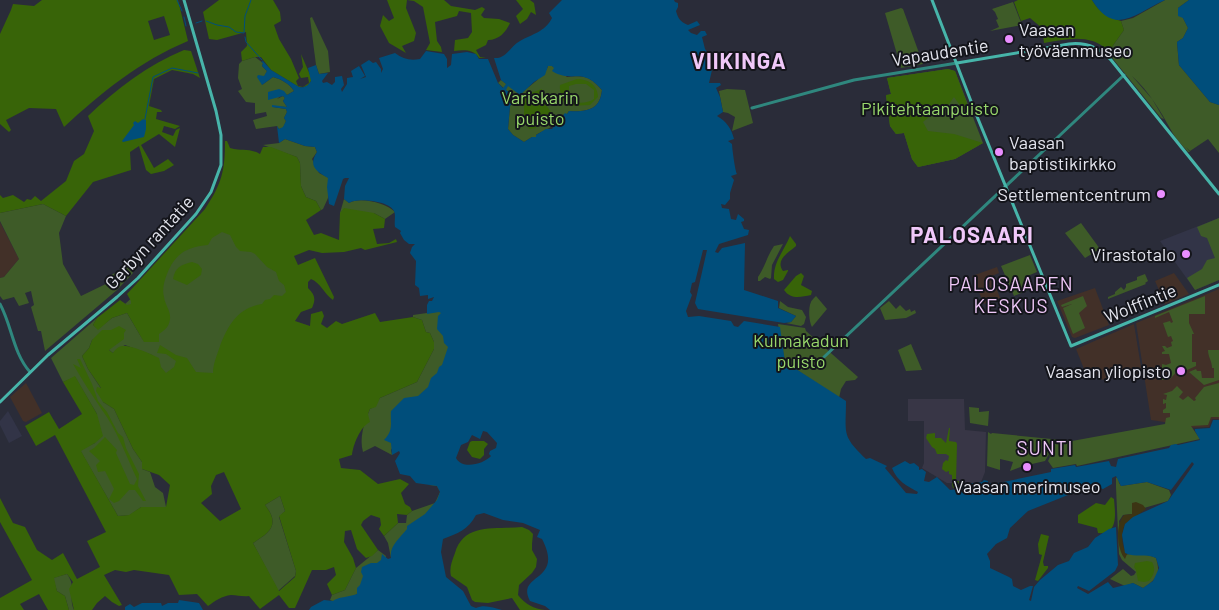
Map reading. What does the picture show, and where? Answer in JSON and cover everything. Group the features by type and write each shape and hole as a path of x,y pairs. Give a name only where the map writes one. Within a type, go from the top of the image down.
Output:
{"main road":[{"name":"Gerbyn rantatie","path":"0,402 74,332 118,297 138,278 202,207 215,183 222,156 220,126 184,0"},
{"path":"932,0 1006,186"},
{"name":"Vapaudentie","path":"957,63 1077,43 1102,51 1124,75 1219,194"},
{"name":"Wolffintie","path":"1006,186 1071,346 1219,285"}],"street":[{"name":"Vapaudentie","path":"752,108 854,80 957,63"},
{"path":"824,357 1124,75"},
{"path":"0,304 5,313 20,358 30,372"}],"shaded area":[{"name":"Virastotalo","path":"1219,218 1219,280 1195,290 1160,241"},
{"path":"0,222 19,259 4,277 0,278"},
{"path":"997,267 999,273 992,276 1000,298 984,304 972,276"},
{"path":"1174,273 1189,294 1165,304 1155,281"},
{"path":"1095,288 1109,325 1075,338 1072,337 1057,301"},
{"name":"Vaasan yliopisto","path":"1219,289 1219,419 1212,419 1209,427 1185,428 1151,420 1136,323"},
{"path":"1134,324 1142,373 1126,376 1123,371 1102,380 1099,375 1088,379 1076,349"},
{"path":"26,383 42,413 26,422 23,421 10,397"},
{"path":"908,399 964,399 965,430 986,432 985,472 981,482 966,484 947,483 922,468 924,463 924,421 908,421"},
{"path":"8,411 22,436 9,443 0,425 0,421"}],"green space":[{"path":"42,0 178,0 188,41 137,68 92,102 64,127 56,109 29,108 6,120 11,130 9,132 0,124 0,34 13,4 34,6","holes":["164,16 170,35 154,40 148,21"]},
{"path":"219,0 273,0 280,12 281,21 274,25 299,78 296,81 298,86 303,87 299,87 271,70 261,57 242,61 241,52 247,46 246,32 217,40 209,39 203,12"},
{"path":"387,0 407,0 406,8 416,33 414,41 402,46 406,53 389,43 380,26 383,15 389,21 394,18"},
{"path":"407,0 444,0 451,6 475,10 482,7 485,9 481,15 484,18 499,19 510,23 502,35 496,39 488,40 486,45 476,50 480,57 486,58 479,58 477,55 465,50 454,51 455,40 468,38 472,32 471,13 459,11 457,16 435,22 437,41 442,52 426,50 430,43 423,7 414,1"},
{"path":"516,0 530,0 534,3 536,15 531,12 527,19 520,24 516,16 523,9"},
{"path":"1018,0 1092,0 1104,14 1121,21 1124,30 1109,51 1102,45 1078,39 1044,43 1042,28 1030,18 1021,21 1014,2"},
{"path":"1165,0 1189,0 1178,8 1188,28 1183,38 1177,42 1179,65 1210,102 1219,105 1219,153 1208,139 1190,151 1186,147 1190,152 1188,152 1174,136 1159,109 1153,100 1164,119 1161,118 1109,54 1109,51 1124,30 1121,21 1133,18","holes":["1132,76 1144,88 1151,98"]},
{"path":"1013,2 1022,25 990,31 999,27 996,20 998,19 992,9"},
{"path":"901,8 923,64 901,68 885,13"},
{"path":"312,17 328,51 330,72 319,74 316,65 310,18"},
{"path":"184,50 191,51 200,78 193,74 172,70 154,79 149,106 161,110 162,112 157,112 156,119 180,126 175,129 164,126 162,132 173,136 176,130 180,128 175,147 159,134 141,145 154,168 168,159 174,165 164,171 151,174 146,170 139,146 130,152 131,170 93,182 66,216 43,204 0,213 0,195 3,198 13,195 24,202 27,199 31,200 35,196 41,201 66,181 74,161 84,154 94,131 88,116 133,78"},
{"path":"301,54 311,77 309,84 303,87 309,83 308,77 301,78 299,74 303,67"},
{"path":"255,57 263,63 262,66 267,71 262,85 273,77 285,82 294,91 287,95 284,93 277,99 283,96 285,98 283,101 287,107 272,106 286,109 287,112 284,118 286,121 283,128 279,129 277,126 256,129 253,120 267,116 266,112 255,114 255,103 246,102 238,91 242,89 238,78 239,64 242,61"},
{"name":"Variskarin puisto","path":"548,66 552,66 567,77 578,76 590,79 602,90 601,97 599,102 592,108 581,111 569,111 567,114 562,115 554,125 536,135 537,137 532,137 524,142 513,135 508,129 510,106 514,102 508,92 498,83 501,80 520,94 540,77"},
{"name":"Pikitehtaanpuisto","path":"948,69 955,71 983,143 955,159 918,167 912,159 904,133 896,134 890,126 886,96 891,94 887,78"},
{"name":"Pikitehtaanpuisto","path":"948,69 955,71 969,109 962,108 954,97 940,117 930,116 923,122 928,131 954,134 983,143 955,159 918,167 912,159 904,133 896,134 890,126 886,95 891,94 887,78"},
{"path":"577,79 585,80 594,86 598,97 590,105 568,106 562,97 560,85","holes":["586,84 594,90 594,99 582,103 569,99 569,86"]},
{"path":"542,89 542,99 553,115 542,117 536,128 529,129 524,116 524,98 530,93"},
{"path":"727,89 745,90 753,123 732,131 735,117 723,112 719,91"},
{"path":"285,139 305,146 315,147 317,152 312,159 319,173 329,178 328,198 323,209 321,210 316,201 306,197 301,186 300,163 297,157 263,145 279,143"},
{"path":"225,141 227,141 230,148 234,149 260,154 263,147 271,147 297,157 300,163 301,186 306,197 316,201 321,210 306,220 314,235 321,233 339,240 340,213 344,208 374,213 385,219 384,228 373,229 377,244 389,243 396,239 397,242 365,250 361,248 344,252 322,253 309,250 294,256 298,265 315,258 334,297 333,300 311,279 308,282 308,288 314,297 312,308 301,312 295,321 310,326 311,314 322,311 324,316 321,324 327,328 336,321 342,324 375,313 380,322 413,317 422,320 426,332 430,333 434,342 434,349 417,382 380,398 376,407 370,409 368,414 370,422 366,424 358,437 352,455 339,459 341,468 360,470 378,484 400,479 409,484 401,493 405,504 412,511 407,515 397,514 398,523 384,536 379,529 381,525 380,518 371,515 363,521 361,525 378,550 372,556 366,558 357,549 351,530 345,531 344,542 356,568 345,590 332,595 327,584 336,575 334,567 326,570 312,570 295,608 289,608 279,595 260,609 249,596 233,595 222,598 208,606 197,594 179,595 169,575 134,570 126,572 115,570 104,575 122,605 119,606 105,596 92,610 74,610 69,589 73,582 67,574 54,578 57,591 65,596 69,610 48,610 39,594 20,604 24,610 0,610 0,598 32,580 0,522 0,498 13,523 25,527 37,550 52,560 63,553 77,579 100,567 87,541 106,532 55,435 36,446 25,426 49,412 59,429 82,414 63,382 75,376 97,414 103,436 81,451 118,516 129,515 141,507 166,507 170,485 159,475 142,469 142,462 133,449 114,409 103,402 96,391 97,387 101,388 82,356 89,348 92,340 102,330 111,330 119,326 126,330 124,339 109,350 113,353 121,346 141,350 159,358 161,367 166,373 174,367 176,361 166,354 157,353 160,345 176,355 187,358 196,372 213,373 214,363 220,346 235,319 246,309 262,304 274,295 282,296 286,292 276,272 267,267 255,254 240,251 230,235 222,232 212,238 208,245 193,248 182,253 170,267 163,291 170,319 169,324 159,334 159,342 144,342 127,313 112,318 98,330 93,325 97,318 120,300 127,305 131,304 127,294 205,209 219,184","holes":["224,472 241,509 220,521 201,503 212,494 211,486 216,475","280,496 285,511 279,516 296,571 295,577 279,591 253,543 269,531 273,522 270,512 265,505"]},
{"path":"344,199 349,203 366,200 386,206 395,212 385,219 374,213 340,213"},
{"path":"43,204 66,216 59,233 63,264 81,296 112,281 110,276 127,265 133,273 117,290 45,351 41,331 38,331 31,307 34,305 31,291 25,293 29,303 19,306 14,297 3,300 0,296 0,278 4,277 19,259 0,221 0,213"},
{"path":"225,211 260,214 286,289 295,322 213,373 165,378 152,355 125,345 113,353 109,350 119,327 92,340 89,348 82,356 102,390 103,402 114,409 133,449 142,462 142,469 150,472 155,487 163,493 166,507 141,507 130,515 118,516 80,450 95,443 97,414 75,377 63,382 51,358 97,318 93,325 98,329 112,318 127,313 144,342 124,305"},
{"path":"1219,218 1219,280 1195,290 1187,278 1202,269 1207,260 1215,258 1207,238 1201,236 1197,227"},
{"path":"1081,223 1100,249 1085,258 1065,233"},
{"path":"790,236 796,246 781,260 783,271 788,271 783,280 778,282 774,279 775,267"},
{"path":"783,244 772,265 771,278 765,277 758,281 758,277 774,246"},
{"path":"1030,255 1037,272 1025,277 1030,289 1014,296 1001,266"},
{"path":"192,262 198,264 202,269 201,275 187,285 173,279 179,267"},
{"path":"801,273 804,276 801,285 812,291 811,295 796,297 790,295 784,290"},
{"path":"1145,274 1148,281 1146,284 1108,299 1121,287 1124,290 1126,284 1137,280 1137,277"},
{"path":"816,296 827,309 812,327 809,308 811,301"},
{"path":"1083,296 1087,306 1079,313 1085,328 1073,334 1063,308 1072,304 1062,307 1061,305"},
{"path":"1205,296 1205,314 1189,314 1189,323 1194,334 1192,334 1192,362 1196,362 1196,366 1187,370 1182,366 1170,379 1162,380 1162,376 1167,376 1168,369 1162,368 1162,364 1171,363 1169,354 1162,354 1165,351 1162,346 1167,348 1172,346 1171,342 1173,341 1171,336 1168,337 1163,323 1173,322 1169,312 1155,318 1155,316"},
{"path":"780,301 788,307 802,310 806,317 804,324 801,326 786,323 791,322 796,316 779,308"},
{"path":"889,301 896,309 900,305 906,311 910,309 911,312 915,310 916,313 906,318 885,320 880,308"},
{"path":"441,311 457,341 391,450 392,455 375,446 363,452 363,430 370,409 374,407 380,398 417,382 434,349 434,342 430,333 426,332 422,320 413,317 413,315"},
{"name":"Kulmakadun puisto","path":"778,324 805,328 806,331 858,377 855,380 846,381 841,389 839,398 785,362"},
{"path":"911,344 922,370 906,371 898,350"},
{"path":"1208,350 1219,350 1219,380 1204,385 1189,372 1196,369 1201,371 1202,378 1214,378 1214,368 1212,368"},
{"path":"77,359 80,359 98,401 107,412 118,433 123,437 126,448 139,474 138,486 146,501 143,501 135,490 129,490 119,501 114,503 109,499 114,489 105,471 98,472 96,465 100,461 89,451 105,437 117,450 116,453 130,484 134,485 137,479 112,426 73,364 81,368"},
{"path":"1219,383 1219,417 1211,417 1208,425 1191,426 1200,439 1077,466 1076,464 1053,468 1048,461 1049,454 1045,461 1010,471 1013,462 1000,459 1000,470 987,466 988,432 991,434 1072,441 1165,424 1166,418 1170,417 1170,413 1163,413 1166,403 1163,404 1163,399 1166,400 1167,395 1163,394 1172,391 1177,386 1183,392 1179,397 1183,400 1188,396 1194,401 1204,387"},
{"path":"969,407 979,408 979,412 989,411 988,426 970,423"},
{"path":"949,428 949,441 956,442 957,444 956,481 959,481 958,485 953,488 952,475 949,474 949,471 946,472 942,469 943,463 946,460 948,461 949,456 937,454 926,438 927,434 935,433 935,438 941,438 946,443"},
{"path":"472,441 484,441 488,444 484,449 484,455 480,459 472,457 467,450"},
{"path":"1118,477 1121,486 1147,482 1169,490 1171,495 1168,501 1144,508 1132,503 1132,514 1123,515 1119,521 1123,556 1139,554 1156,558 1157,576 1143,588 1133,583 1125,586 1110,579 1123,569 1131,576 1136,572 1122,560 1119,554 1116,487 1116,478"},
{"path":"436,482 440,492 437,486 429,485"},
{"path":"440,492 442,497 391,558 388,543 384,536 398,523 406,523 407,515 412,511 435,503"},
{"path":"280,496 285,511 279,517 296,571 295,576 278,591 253,543 269,531 273,522 270,512 265,505"},
{"path":"1111,497 1114,499 1115,516 1113,527 1110,530 1105,533 1098,533 1097,528 1078,523 1078,515 1096,503 1105,505"},
{"path":"522,527 533,534 532,550 537,559 536,567 532,573 519,585 518,595 530,606 545,610 520,610 512,598 488,603 475,602 472,600 467,587 451,576 451,564 459,543 473,532 492,528"},
{"path":"1041,534 1049,536 1043,562 1044,566 1048,566 1048,568 1038,581 1035,580 1042,555 1039,554 1038,544"},
{"path":"378,550 386,556 384,567 364,589 341,605 330,600 332,595 345,590 356,568"},
{"path":"1152,562 1153,574 1149,581 1138,581 1134,567 1135,563"},
{"path":"67,574 72,588 72,605 74,610 69,610 65,596 57,591 53,578"}],"sand":[{"path":"1136,502 1143,505 1146,509 1125,524 1122,539 1127,554 1125,559 1120,550 1119,525 1124,515 1132,514 1132,503"}],"water":[{"path":"562,0 674,0 678,3 676,11 681,21 688,25 697,21 700,25 688,30 691,33 697,35 701,31 705,31 707,35 702,37 705,49 711,57 707,59 712,70 709,83 720,83 721,85 716,88 723,112 717,116 728,126 734,139 728,141 732,144 737,174 731,176 734,180 730,199 725,205 721,204 722,208 729,209 731,219 736,220 738,214 744,219 741,222 744,229 749,230 748,235 719,244 715,252 718,253 722,248 745,243 744,290 778,301 778,308 796,316 791,322 784,323 698,309 695,303 707,250 703,250 695,282 692,283 690,292 692,295 686,311 688,317 699,316 731,321 734,326 738,327 744,321 780,327 785,362 846,401 846,428 852,444 866,459 870,458 887,466 885,468 906,493 917,494 918,492 900,480 892,468 905,461 910,464 914,463 919,467 919,470 922,469 926,472 924,481 929,482 937,477 950,490 960,489 961,485 982,482 984,480 994,484 1051,472 1051,469 1075,465 1076,467 1109,461 1111,466 1116,467 1118,459 1169,448 1171,445 1200,440 1195,429 1210,428 1213,420 1219,420 1219,610 550,610 545,606 530,601 527,592 529,586 544,571 548,563 542,539 537,537 540,530 523,523 503,520 484,513 476,515 470,524 462,530 443,539 441,552 446,577 463,591 471,606 476,608 483,606 502,610 309,610 324,600 333,601 357,594 357,588 363,576 361,572 362,567 371,563 377,563 381,560 382,554 388,559 391,558 393,546 407,529 407,526 425,514 437,500 440,492 437,486 416,483 410,476 400,474 395,461 400,453 399,451 392,455 391,443 384,440 391,426 391,411 404,398 418,396 428,387 431,378 442,365 448,347 437,329 438,316 441,313 427,314 427,305 434,297 428,299 428,295 420,296 419,288 415,285 416,261 410,253 415,244 409,244 404,240 400,233 401,231 395,227 394,211 380,202 359,200 349,203 344,199 345,186 349,178 343,179 334,206 329,204 328,178 313,165 317,152 315,147 305,146 285,139 279,143 277,126 279,129 283,127 287,112 286,109 272,107 272,105 287,107 283,101 285,98 283,96 268,100 268,92 279,89 287,95 294,91 285,82 273,77 262,85 257,77 258,75 264,76 267,71 261,62 263,61 271,70 299,87 309,84 311,81 308,68 316,65 319,74 328,73 322,81 323,83 327,82 332,85 335,82 335,77 342,76 344,85 341,89 342,92 347,84 347,78 353,77 351,71 359,66 365,76 360,79 366,77 361,65 369,60 373,63 376,62 381,69 381,73 383,69 379,58 395,53 407,59 416,60 420,59 426,51 444,54 447,59 447,68 451,65 452,54 467,52 476,54 479,59 488,59 498,83 503,88 506,84 501,80 494,58 502,56 517,43 546,27 552,18 549,13","holes":["548,66 552,66 554,68 552,71 559,75 582,77 595,83 602,90 601,97 599,102 592,108 581,111 569,111 567,114 565,113 552,129 546,129 536,135 536,137 532,137 524,142 513,135 508,129 510,106 516,96 506,90 508,86 520,95 545,75","483,431 487,432 497,443 496,448 490,451 489,454 491,456 478,463 468,465 459,462 456,458 461,445 468,442 472,435 480,439","1192,462 1194,464 1168,501 1133,517 1125,524 1122,535 1125,553 1156,558 1159,568 1153,581 1143,588 1133,583 1113,588 1108,582 1088,594 1077,588 1078,586 1089,591 1115,571 1118,565 1116,527 1095,538 1088,547 1074,553 1069,561 1058,565 1040,580 1034,587 1031,601 1029,600 1033,586 1021,590 1013,586 1012,579 990,568 987,554 996,544 1007,538 1010,528 1028,511 1078,491 1097,487 1103,489 1112,484 1112,478 1116,476 1121,486 1147,482 1171,490"]},
{"path":"1092,0 1165,0 1127,19 1118,20 1109,18"},
{"path":"1189,0 1219,0 1219,105 1210,102 1179,65 1177,42 1183,38 1188,28 1183,18 1178,16 1178,8"},
{"path":"143,119 146,120 144,137 123,142 134,125 133,123 135,121 138,123"},
{"path":"179,600 199,603 203,610 125,610 125,607 130,604 134,607 142,603 161,603 162,606 168,603 178,603"}],"waterway":[{"path":"177,0 182,11"},
{"path":"206,21 244,33 245,16 251,0"},
{"path":"184,17 186,26"},
{"path":"196,23 202,21"},
{"path":"245,37 246,42 262,60"},
{"path":"145,119 153,77 172,68 198,73"}],"place":[{"name":"Vaasan työväenmuseo","path":"1009,39"},
{"name":"Vaasan baptistikirkko","path":"999,152"},
{"name":"Settlementcentrum","path":"1161,194"},
{"name":"Virastotalo","path":"1186,254"},
{"name":"Vaasan yliopisto","path":"1181,371"},
{"name":"Vaasan merimuseo","path":"1027,467"}],"district":[{"name":"VIIKINGA","path":"739,60"},
{"name":"PALOSAARI","path":"972,234"},
{"name":"PALOSAAREN KESKUS","path":"1011,294"},
{"name":"SUNTI","path":"1045,447"}]}
